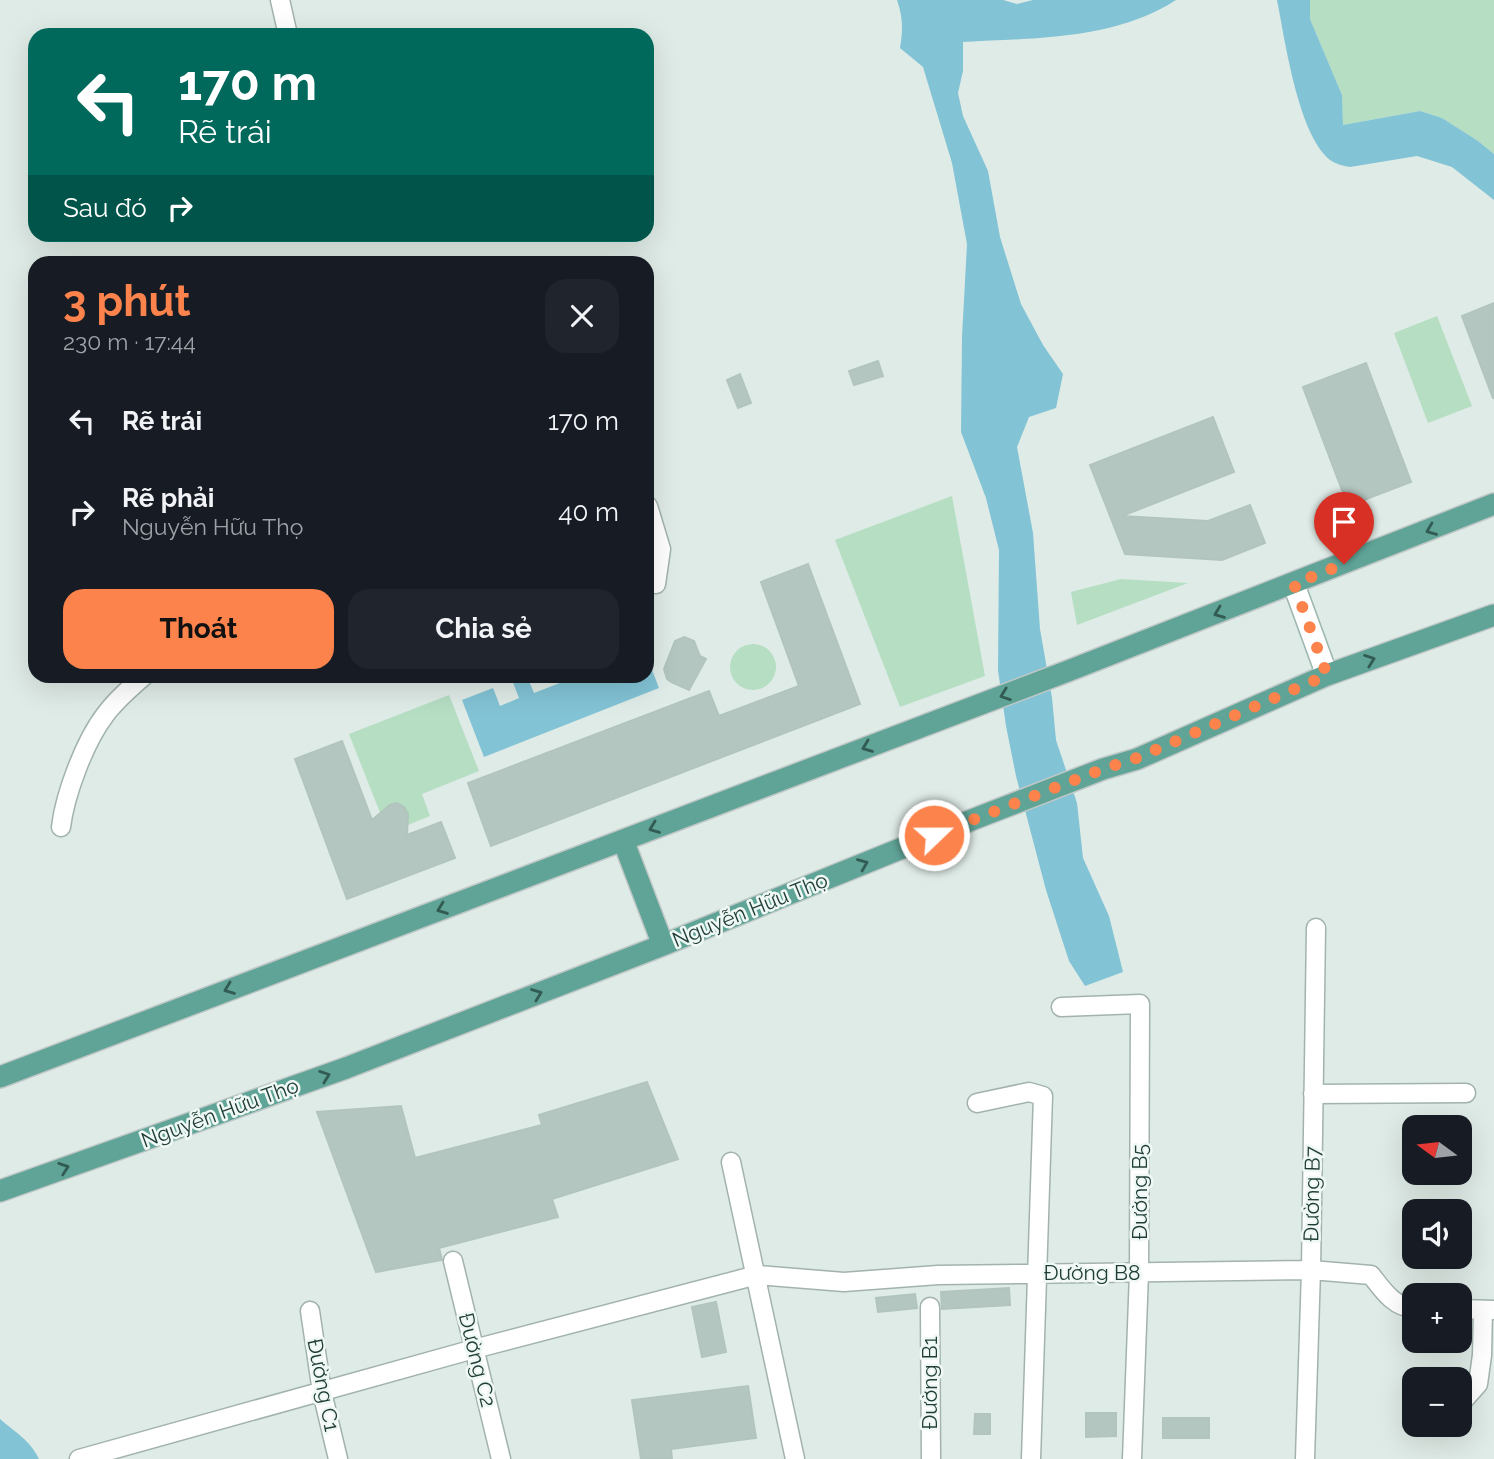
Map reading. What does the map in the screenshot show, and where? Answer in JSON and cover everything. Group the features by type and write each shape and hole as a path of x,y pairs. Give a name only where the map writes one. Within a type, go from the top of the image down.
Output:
{"main road":[{"path":"0,1077 1068,671 1494,504"},
{"path":"1294,584 1327,675"},
{"name":"Nguyễn Hữu Thọ","path":"0,1191 346,1068 974,819 1137,758 1327,675 1494,615"},
{"path":"622,840 663,944"}],"street":[{"path":"280,0 286,28"},
{"path":"654,526 661,549 656,584"},
{"path":"61,827 76,774 96,729 122,695 136,683"},
{"name":"Đường B7","path":"1305,1459 1316,928"},
{"name":"Đường B5","path":"1061,1007 1140,1004 1139,1273 1132,1459"},
{"path":"977,1103 1028,1092 1043,1096 1031,1459"},
{"path":"1313,1094 1466,1093"},
{"path":"731,1162 795,1459"},
{"name":"Đường C2","path":"453,1261 501,1459"},
{"name":"Đường B8","path":"79,1459 474,1349 757,1275 844,1282 937,1275 1311,1270 1371,1275 1390,1298 1402,1305"},
{"name":"Đường B1","path":"930,1307 930,1459"},
{"path":"1472,1391 1478,1384 1488,1310"},
{"name":"Đường C1","path":"310,1311 323,1392 338,1459"}],"green space":[{"path":"1310,0 1494,0 1494,154 1442,118 1420,111 1343,125 1342,95 1310,19"},
{"path":"1437,316 1472,406 1428,423 1394,333"},
{"path":"952,496 985,676 900,707 835,540"},
{"path":"1121,579 1188,583 1077,625 1071,592"},
{"path":"753,644 769,651 776,667 769,683 753,690 737,683 730,667 737,651"},
{"path":"449,695 479,771 422,794 430,816 388,833 349,734"}],"water":[{"path":"897,0 1003,0 1017,4 1033,0 1176,0 1127,23 1100,30 1045,38 963,42 963,71 958,93 963,116 988,171 1000,237 1021,304 1043,345 1063,374 1056,408 1029,417 1017,447 1033,533 1040,629 1056,740 1077,803 1083,858 1109,916 1123,972 1085,986 1069,961 1046,890 1016,776 1006,726 998,670 999,550 986,498 961,432 967,244 952,163 923,67 900,48 902,24"},
{"path":"1277,0 1310,0 1310,19 1342,95 1343,125 1420,111 1442,118 1494,154 1494,200 1452,167 1417,156 1350,167 1330,160 1309,130 1301,108"},
{"path":"654,675 659,688 484,757 462,700 493,688 500,706 519,698 513,683 530,683 534,693 560,683 654,683"},
{"path":"0,1419 27,1442 39,1459 0,1459"}],"building":[{"path":"1494,303 1494,398 1493,398 1462,316"},
{"path":"878,361 883,376 854,385 849,371"},
{"path":"1366,363 1411,482 1348,506 1303,387"},
{"path":"740,374 751,403 738,408 727,380"},
{"path":"1213,417 1234,472 1122,516 1208,521 1250,505 1265,543 1222,560 1125,554 1090,465"},
{"path":"808,564 860,704 491,846 468,783 709,691 719,716 799,686 761,582"},
{"path":"684,637 694,641 700,656 706,659 689,690 667,679 664,669 675,641"},
{"path":"342,741 372,820 390,805 397,803 404,807 408,814 407,835 441,822 455,858 347,899 295,759"},
{"path":"647,1082 678,1159 552,1199 558,1217 439,1248 442,1260 376,1272 317,1112 401,1106 415,1158 542,1125 539,1115"},
{"path":"1009,1288 1010,1305 942,1309 941,1292"},
{"path":"915,1294 917,1308 878,1312 876,1298"},
{"path":"716,1302 726,1352 702,1357 692,1307"},
{"path":"748,1386 756,1438 671,1449 672,1459 641,1459 632,1400"},
{"path":"1086,1413 1116,1413 1116,1436 1086,1437"},
{"path":"975,1414 990,1414 990,1434 974,1434"},
{"path":"1163,1418 1209,1418 1209,1438 1163,1438"}],"route":[{"path":"934,835 1137,758 1327,675 1294,584 1344,564"}]}
